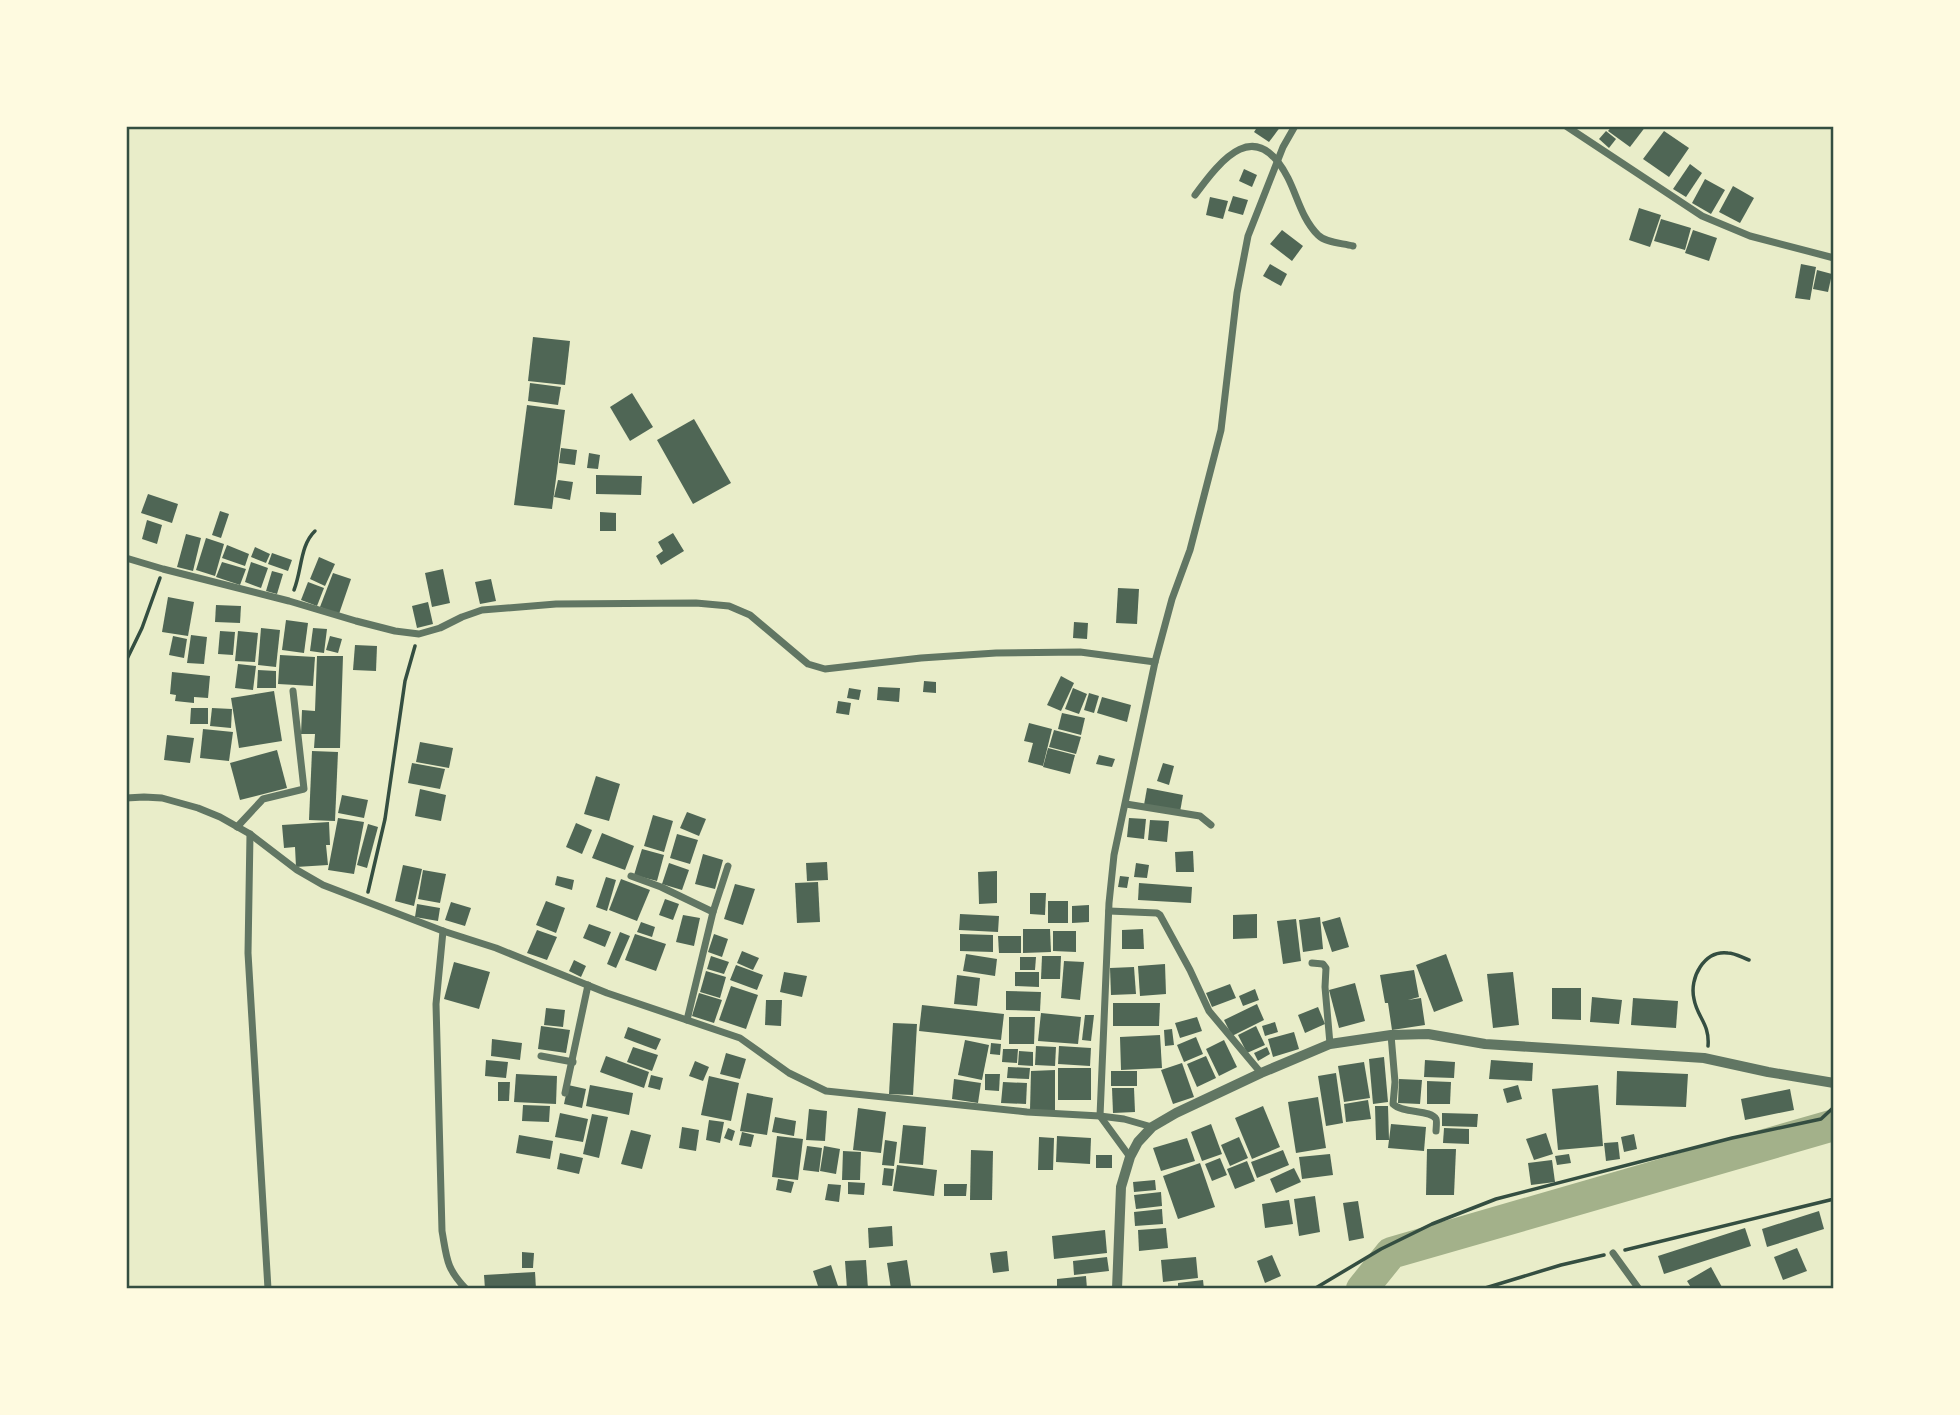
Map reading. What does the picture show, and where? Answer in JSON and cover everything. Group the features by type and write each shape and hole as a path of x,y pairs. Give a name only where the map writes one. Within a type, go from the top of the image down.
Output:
{"street":[{"path":"1130,1157 1100,1116 1114,855 1155,662 1172,599 1190,550 1221,430 1237,293 1248,236 1283,147 1295,126"},
{"path":"1566,126 1702,216 1750,236 1834,258"},
{"path":"1195,195 1228,155 1249,146 1261,148 1278,161 1308,223 1319,236 1324,240 1353,246"},
{"path":"126,558 382,628 419,634 482,610 556,604 696,603 729,606 750,615 808,664 825,668 984,654 1066,652 1155,662"},
{"path":"237,827 263,799 304,789 292,691"},
{"path":"126,798 162,798 220,817 250,834 315,881 342,894 740,1038 789,1073 826,1091 1027,1112 1100,1116 1152,1127"},
{"path":"1126,804 1200,816 1211,825"},
{"path":"250,834 248,953 268,1289"},
{"path":"687,1020 713,912 728,866"},
{"path":"631,876 713,912"},
{"path":"1109,911 1160,915 1209,1011 1261,1073"},
{"path":"443,931 436,1004 442,1231 447,1262 453,1275 466,1289"},
{"path":"1312,963 1323,964 1326,968 1330,1044"},
{"path":"565,1093 588,985"},
{"path":"1117,1289 1121,1187 1130,1157 1138,1142 1152,1127 1261,1073 1330,1044 1391,1035 1428,1034 1485,1044 1704,1058 1834,1083"},
{"path":"1391,1035 1395,1082 1393,1104 1400,1110 1425,1113 1434,1117 1436,1131"},
{"path":"541,1056 573,1062"},
{"path":"1613,1253 1639,1289"}],"path":[{"path":"289,601 297,582 304,546 315,531"},
{"path":"126,661 142,628 163,569"},
{"path":"366,902 385,819 405,681 419,634"},
{"path":"1704,1058 1709,1043 1706,1025 1694,999 1696,974 1703,962 1711,956 1728,953 1749,960"},
{"path":"1314,1289 1381,1249 1432,1224 1496,1199 1732,1138 1821,1119 1834,1107"},
{"path":"1482,1289 1561,1265 1834,1199"}],"building":[{"path":"1258,126 1281,126 1269,142 1254,132"},
{"path":"1612,126 1646,126 1630,147 1608,131"},
{"path":"1606,131 1616,139 1609,148 1599,139"},
{"path":"1664,131 1689,148 1669,177 1643,159"},
{"path":"1690,164 1702,173 1686,197 1673,189"},
{"path":"1244,169 1257,175 1252,187 1239,181"},
{"path":"1705,179 1725,190 1711,214 1692,203"},
{"path":"1733,186 1754,198 1740,223 1719,212"},
{"path":"1233,196 1248,200 1243,215 1228,211"},
{"path":"1210,197 1228,201 1223,219 1206,215"},
{"path":"1639,208 1661,215 1650,247 1629,240"},
{"path":"1661,219 1691,228 1685,250 1654,241"},
{"path":"1282,230 1303,246 1292,261 1270,244"},
{"path":"1693,230 1717,238 1709,261 1685,253"},
{"path":"1270,264 1287,274 1281,286 1263,276"},
{"path":"1801,264 1816,267 1810,300 1795,298"},
{"path":"1817,270 1832,274 1828,292 1813,289"},
{"path":"533,337 570,341 565,385 528,381"},
{"path":"530,383 561,387 558,405 528,401"},
{"path":"632,393 653,427 630,441 610,407"},
{"path":"527,405 565,410 552,509 514,505"},
{"path":"694,419 731,483 693,504 657,440"},
{"path":"561,448 577,450 575,465 559,463"},
{"path":"589,453 600,455 598,469 587,468"},
{"path":"596,475 642,476 641,495 596,494"},
{"path":"558,480 573,482 570,500 554,497"},
{"path":"148,494 178,504 172,523 141,513"},
{"path":"220,511 229,514 221,538 212,535"},
{"path":"600,512 616,513 616,531 600,531"},
{"path":"147,520 162,525 157,544 142,539"},
{"path":"673,533 684,551 661,565 656,556 663,551 658,542"},
{"path":"186,534 201,538 193,571 177,567"},
{"path":"206,538 224,544 215,576 196,570"},
{"path":"227,545 249,554 245,566 222,558"},
{"path":"255,547 270,554 266,563 251,557"},
{"path":"272,553 292,560 288,571 268,564"},
{"path":"319,557 335,564 325,586 310,579"},
{"path":"222,562 246,569 240,585 216,577"},
{"path":"251,562 268,568 261,588 245,582"},
{"path":"443,569 450,603 432,607 425,573"},
{"path":"272,571 283,574 277,594 266,591"},
{"path":"333,573 351,579 339,614 320,607"},
{"path":"491,579 496,601 480,604 475,582"},
{"path":"308,582 324,588 317,606 301,600"},
{"path":"1118,588 1139,589 1137,624 1116,623"},
{"path":"168,597 194,602 188,636 162,632"},
{"path":"428,602 433,624 417,628 412,606"},
{"path":"216,605 241,606 240,623 215,622"},
{"path":"286,620 308,623 304,653 282,650"},
{"path":"1074,622 1088,623 1087,639 1073,638"},
{"path":"261,628 280,630 276,667 258,665"},
{"path":"313,628 327,629 324,653 310,651"},
{"path":"220,631 235,632 233,655 218,654"},
{"path":"238,631 258,633 255,662 235,661"},
{"path":"191,635 207,637 204,664 187,663"},
{"path":"173,636 187,639 184,658 169,655"},
{"path":"330,636 342,639 338,653 326,650"},
{"path":"355,645 377,646 376,671 353,670"},
{"path":"280,655 315,657 313,686 278,684"},
{"path":"317,656 343,656 340,748 314,748 315,734 301,734 302,710 315,711"},
{"path":"238,664 256,666 253,690 235,688"},
{"path":"258,670 276,671 276,688 257,688"},
{"path":"172,672 210,676 208,698 194,697 194,703 175,701 176,695 170,694"},
{"path":"1061,676 1074,683 1061,711 1047,705"},
{"path":"924,681 936,682 936,693 923,692"},
{"path":"878,687 900,688 899,702 877,700"},
{"path":"849,688 861,690 859,700 847,698"},
{"path":"1073,688 1087,694 1079,714 1065,709"},
{"path":"274,691 282,741 239,748 231,698"},
{"path":"1089,693 1099,696 1094,713 1084,710"},
{"path":"1102,697 1131,705 1127,722 1097,713"},
{"path":"838,701 851,703 849,715 836,713"},
{"path":"191,708 208,708 208,724 190,724"},
{"path":"212,708 232,709 231,728 210,726"},
{"path":"1062,713 1085,718 1081,735 1058,729"},
{"path":"1029,723 1052,729 1043,766 1028,762 1033,743 1024,741"},
{"path":"203,729 233,732 229,761 200,758"},
{"path":"1054,730 1081,737 1076,754 1049,747"},
{"path":"167,735 194,738 190,763 164,760"},
{"path":"420,742 453,748 449,768 416,762"},
{"path":"1048,748 1075,755 1070,774 1043,767"},
{"path":"277,750 287,788 240,800 230,763"},
{"path":"312,751 338,752 335,821 309,820"},
{"path":"1099,755 1115,759 1112,767 1096,764"},
{"path":"412,763 445,769 440,789 408,783"},
{"path":"1163,763 1174,766 1169,785 1157,781"},
{"path":"596,776 620,784 609,821 584,814"},
{"path":"1147,788 1183,795 1180,812 1144,805"},
{"path":"420,789 446,795 441,821 415,816"},
{"path":"342,795 368,800 364,818 338,813"},
{"path":"687,812 706,819 699,836 680,828"},
{"path":"653,815 673,821 664,852 644,846"},
{"path":"338,818 364,822 354,874 328,870"},
{"path":"1129,818 1146,819 1144,839 1127,837"},
{"path":"1150,820 1169,821 1167,842 1148,840"},
{"path":"329,822 330,845 326,845 328,865 296,867 295,847 284,848 282,825"},
{"path":"576,823 592,830 582,854 566,847"},
{"path":"368,824 378,827 367,868 357,865"},
{"path":"602,833 634,846 625,870 592,858"},
{"path":"677,834 698,840 690,864 670,858"},
{"path":"642,849 664,855 657,881 634,875"},
{"path":"1193,851 1194,872 1176,872 1175,852"},
{"path":"703,854 723,860 715,889 695,884"},
{"path":"827,862 828,880 807,881 806,863"},
{"path":"669,863 689,870 682,890 662,884"},
{"path":"1136,863 1149,865 1147,878 1134,877"},
{"path":"403,865 422,869 414,906 395,901"},
{"path":"423,870 446,874 440,903 418,899"},
{"path":"997,871 997,903 979,904 978,872"},
{"path":"557,876 574,880 572,890 555,885"},
{"path":"1120,876 1129,877 1127,888 1118,887"},
{"path":"606,877 616,880 607,911 596,907"},
{"path":"621,879 650,890 637,921 609,910"},
{"path":"818,882 820,922 797,923 795,883"},
{"path":"1139,883 1192,887 1191,903 1138,900"},
{"path":"735,884 755,889 743,925 724,919"},
{"path":"1030,893 1046,893 1045,915 1030,914"},
{"path":"665,899 679,904 673,920 659,915"},
{"path":"546,901 565,908 556,933 536,925"},
{"path":"1048,901 1068,901 1068,923 1048,923"},
{"path":"451,902 471,908 465,926 445,920"},
{"path":"417,904 440,908 438,921 415,917"},
{"path":"1089,905 1089,922 1072,923 1072,906"},
{"path":"960,914 999,916 998,932 959,930"},
{"path":"1257,914 1257,938 1233,939 1233,915"},
{"path":"683,915 700,918 694,946 676,942"},
{"path":"1320,917 1323,949 1303,952 1299,920"},
{"path":"1340,917 1349,947 1332,952 1322,922"},
{"path":"1296,919 1301,961 1283,964 1277,921"},
{"path":"641,922 655,927 652,937 637,932"},
{"path":"589,924 611,932 605,947 583,938"},
{"path":"1023,929 1050,929 1051,952 1023,953"},
{"path":"1143,929 1144,949 1122,949 1122,930"},
{"path":"537,930 557,937 547,960 527,953"},
{"path":"1053,931 1076,931 1076,952 1053,951"},
{"path":"620,932 630,936 616,968 607,964"},
{"path":"635,934 666,944 656,971 625,960"},
{"path":"714,934 728,939 722,957 708,952"},
{"path":"960,934 993,935 993,952 960,951"},
{"path":"998,936 1021,936 1021,953 999,953"},
{"path":"742,951 759,958 753,970 737,963"},
{"path":"966,954 997,959 995,976 963,971"},
{"path":"1446,954 1463,1001 1434,1012 1416,965"},
{"path":"711,956 729,962 724,974 707,969"},
{"path":"1042,956 1061,956 1060,979 1041,979"},
{"path":"1020,957 1036,957 1035,970 1020,970"},
{"path":"574,960 586,966 581,977 569,971"},
{"path":"1064,961 1084,962 1080,1000 1061,998"},
{"path":"454,962 490,972 479,1009 444,999"},
{"path":"1165,964 1166,994 1140,996 1138,966"},
{"path":"736,965 763,975 757,990 730,980"},
{"path":"1134,967 1136,994 1111,995 1110,968"},
{"path":"1414,970 1419,997 1408,1000 1421,998 1425,1025 1392,1030 1380,975"},
{"path":"706,971 726,977 720,998 700,992"},
{"path":"784,972 807,976 802,997 780,992"},
{"path":"1015,972 1039,972 1039,987 1015,986"},
{"path":"1513,972 1519,1025 1493,1028 1487,974"},
{"path":"957,975 980,978 977,1006 954,1004"},
{"path":"1355,983 1365,1021 1339,1028 1329,990"},
{"path":"1230,984 1236,998 1212,1007 1206,993"},
{"path":"731,986 758,995 746,1029 719,1020"},
{"path":"1552,988 1581,988 1581,1020 1552,1019"},
{"path":"1255,989 1259,1000 1243,1006 1239,996"},
{"path":"1006,991 1041,992 1040,1011 1006,1010"},
{"path":"699,993 722,1000 714,1023 692,1016"},
{"path":"1592,997 1622,1000 1619,1024 1590,1022"},
{"path":"1633,998 1678,1001 1676,1028 1631,1025"},
{"path":"766,1000 782,1000 781,1026 765,1025"},
{"path":"1113,1003 1160,1003 1159,1026 1113,1026"},
{"path":"1257,1004 1264,1020 1232,1036 1224,1020"},
{"path":"922,1005 1004,1014 1001,1040 919,1031"},
{"path":"1318,1007 1325,1024 1305,1033 1298,1015"},
{"path":"546,1008 565,1010 563,1027 544,1025"},
{"path":"1041,1013 1081,1017 1078,1044 1038,1041"},
{"path":"1085,1015 1094,1015 1091,1041 1082,1040"},
{"path":"1009,1017 1035,1017 1034,1044 1009,1044"},
{"path":"1197,1017 1202,1031 1180,1038 1175,1023"},
{"path":"1275,1022 1278,1032 1265,1036 1262,1026"},
{"path":"893,1023 917,1024 913,1095 889,1094"},
{"path":"541,1026 570,1030 566,1053 538,1049"},
{"path":"1256,1026 1265,1045 1247,1053 1238,1035"},
{"path":"628,1027 661,1039 656,1050 624,1038"},
{"path":"1172,1029 1174,1045 1165,1046 1164,1030"},
{"path":"1294,1032 1299,1049 1273,1057 1268,1039"},
{"path":"1160,1035 1162,1068 1121,1070 1120,1037"},
{"path":"1196,1037 1203,1054 1184,1062 1177,1045"},
{"path":"492,1039 522,1043 520,1060 491,1056"},
{"path":"965,1040 989,1045 982,1080 958,1075"},
{"path":"1224,1040 1237,1067 1219,1076 1206,1049"},
{"path":"991,1043 1001,1044 1000,1055 990,1054"},
{"path":"1036,1046 1056,1047 1055,1066 1035,1065"},
{"path":"1059,1046 1091,1048 1090,1066 1058,1064"},
{"path":"633,1047 658,1055 652,1071 627,1062"},
{"path":"1267,1047 1270,1054 1258,1061 1254,1053"},
{"path":"1003,1049 1018,1049 1017,1063 1002,1062"},
{"path":"1019,1051 1033,1052 1033,1066 1018,1065"},
{"path":"726,1053 746,1059 740,1079 720,1074"},
{"path":"606,1056 649,1072 644,1088 600,1072"},
{"path":"1206,1056 1216,1078 1197,1087 1187,1064"},
{"path":"1384,1057 1388,1102 1373,1104 1369,1059"},
{"path":"486,1060 508,1062 506,1078 485,1076"},
{"path":"1425,1060 1455,1062 1454,1078 1424,1077"},
{"path":"1491,1060 1533,1063 1532,1081 1489,1079"},
{"path":"695,1061 709,1067 703,1081 689,1076"},
{"path":"1364,1062 1370,1098 1344,1102 1338,1066"},
{"path":"1182,1063 1194,1097 1173,1104 1161,1070"},
{"path":"1008,1067 1030,1068 1029,1079 1007,1078"},
{"path":"1058,1068 1091,1068 1091,1100 1058,1100"},
{"path":"1055,1070 1055,1110 1030,1110 1031,1071"},
{"path":"1111,1071 1137,1071 1137,1086 1111,1086"},
{"path":"1617,1071 1688,1074 1686,1107 1616,1105"},
{"path":"1336,1073 1343,1123 1326,1126 1318,1076"},
{"path":"516,1074 557,1076 556,1104 514,1102"},
{"path":"985,1074 1000,1074 999,1091 985,1090"},
{"path":"651,1075 663,1078 660,1090 648,1087"},
{"path":"709,1076 739,1083 731,1121 701,1115"},
{"path":"954,1079 981,1083 978,1103 952,1099"},
{"path":"1399,1079 1422,1080 1420,1104 1398,1103"},
{"path":"1427,1081 1451,1082 1450,1104 1427,1104"},
{"path":"498,1082 510,1082 509,1101 498,1101"},
{"path":"1003,1082 1027,1083 1026,1104 1001,1103"},
{"path":"568,1085 586,1089 582,1108 564,1104"},
{"path":"590,1085 633,1093 629,1115 586,1106"},
{"path":"1518,1085 1522,1099 1507,1103 1503,1089"},
{"path":"1598,1085 1603,1146 1558,1150 1552,1089"},
{"path":"1112,1088 1134,1088 1135,1112 1113,1113"},
{"path":"1790,1089 1794,1110 1745,1120 1741,1099"},
{"path":"747,1093 773,1098 767,1135 740,1131"},
{"path":"1318,1097 1326,1148 1296,1153 1288,1102"},
{"path":"1368,1100 1371,1119 1346,1122 1344,1104"},
{"path":"523,1105 550,1106 549,1122 522,1121"},
{"path":"1263,1106 1280,1147 1252,1159 1235,1118"},
{"path":"1375,1106 1388,1106 1389,1140 1376,1140"},
{"path":"858,1108 886,1112 881,1153 853,1150"},
{"path":"809,1109 827,1111 825,1141 806,1140"},
{"path":"560,1113 588,1119 583,1142 555,1137"},
{"path":"1442,1113 1478,1114 1477,1127 1442,1126"},
{"path":"592,1114 608,1117 599,1158 583,1154"},
{"path":"775,1117 796,1121 794,1136 772,1132"},
{"path":"709,1120 724,1122 720,1143 706,1140"},
{"path":"1211,1124 1222,1154 1202,1161 1191,1132"},
{"path":"1391,1124 1426,1127 1424,1151 1388,1148"},
{"path":"903,1125 926,1127 923,1165 899,1163"},
{"path":"682,1127 699,1130 696,1151 679,1148"},
{"path":"728,1128 735,1131 732,1141 724,1138"},
{"path":"1444,1128 1469,1129 1469,1144 1443,1143"},
{"path":"631,1130 651,1135 642,1169 621,1164"},
{"path":"742,1132 754,1135 751,1147 739,1145"},
{"path":"1546,1133 1553,1154 1534,1160 1526,1139"},
{"path":"1634,1134 1637,1149 1624,1152 1621,1137"},
{"path":"519,1135 553,1141 550,1159 516,1153"},
{"path":"777,1136 803,1139 798,1180 772,1177"},
{"path":"1057,1136 1091,1138 1090,1164 1056,1162"},
{"path":"1039,1137 1054,1138 1053,1170 1038,1170"},
{"path":"1239,1137 1248,1158 1230,1166 1221,1145"},
{"path":"1187,1138 1195,1161 1161,1171 1153,1148"},
{"path":"885,1140 897,1142 894,1166 882,1165"},
{"path":"1618,1142 1620,1159 1606,1161 1604,1143"},
{"path":"807,1146 822,1148 819,1172 803,1170"},
{"path":"824,1146 840,1149 836,1174 820,1171"},
{"path":"1427,1149 1456,1149 1454,1195 1426,1195"},
{"path":"971,1150 993,1151 992,1200 970,1200"},
{"path":"1283,1150 1289,1165 1257,1178 1251,1162"},
{"path":"843,1151 861,1152 860,1180 842,1180"},
{"path":"560,1153 583,1158 579,1174 557,1169"},
{"path":"1330,1154 1333,1175 1302,1179 1299,1157"},
{"path":"1569,1154 1571,1163 1557,1165 1555,1156"},
{"path":"1096,1155 1112,1155 1112,1168 1096,1168"},
{"path":"1220,1158 1227,1175 1212,1181 1205,1164"},
{"path":"1552,1160 1555,1182 1531,1185 1528,1163"},
{"path":"1247,1161 1255,1181 1235,1189 1227,1169"},
{"path":"1200,1163 1215,1207 1178,1219 1163,1176"},
{"path":"897,1165 937,1170 934,1196 893,1191"},
{"path":"884,1168 894,1169 892,1186 882,1185"},
{"path":"1294,1168 1301,1182 1276,1193 1270,1179"},
{"path":"778,1179 794,1182 791,1193 776,1190"},
{"path":"1155,1180 1156,1190 1134,1192 1133,1182"},
{"path":"848,1182 865,1183 864,1195 848,1194"},
{"path":"828,1184 841,1185 839,1202 825,1200"},
{"path":"944,1184 967,1184 966,1196 944,1196"},
{"path":"1161,1192 1162,1206 1136,1209 1134,1195"},
{"path":"1315,1196 1320,1232 1299,1236 1294,1199"},
{"path":"1289,1200 1293,1224 1265,1228 1262,1204"},
{"path":"1358,1201 1364,1238 1349,1241 1343,1203"},
{"path":"1162,1209 1163,1224 1135,1226 1134,1212"},
{"path":"1819,1211 1824,1229 1767,1247 1762,1229"},
{"path":"892,1226 893,1246 869,1248 868,1228"},
{"path":"1166,1228 1168,1248 1139,1251 1138,1230"},
{"path":"1745,1228 1751,1246 1664,1274 1658,1256"},
{"path":"1105,1230 1107,1253 1054,1259 1052,1236"},
{"path":"1797,1248 1807,1271 1783,1280 1774,1257"},
{"path":"1007,1251 1009,1271 993,1273 990,1253"},
{"path":"522,1252 534,1253 533,1268 522,1268"},
{"path":"1272,1255 1281,1276 1265,1283 1257,1261"},
{"path":"1107,1257 1109,1271 1074,1275 1073,1261"},
{"path":"1196,1257 1198,1278 1163,1282 1161,1260"},
{"path":"866,1260 868,1289 847,1289 845,1261"},
{"path":"907,1260 911,1286 891,1289 887,1263"},
{"path":"831,1265 839,1289 819,1289 813,1271"},
{"path":"1711,1267 1723,1289 1692,1289 1687,1281"},
{"path":"535,1272 536,1289 485,1289 484,1275"},
{"path":"1086,1276 1087,1289 1057,1289 1057,1279"},
{"path":"1203,1280 1204,1289 1178,1289 1178,1283"}],"waterway":[{"path":"1362,1289 1391,1253 1834,1125"}]}
